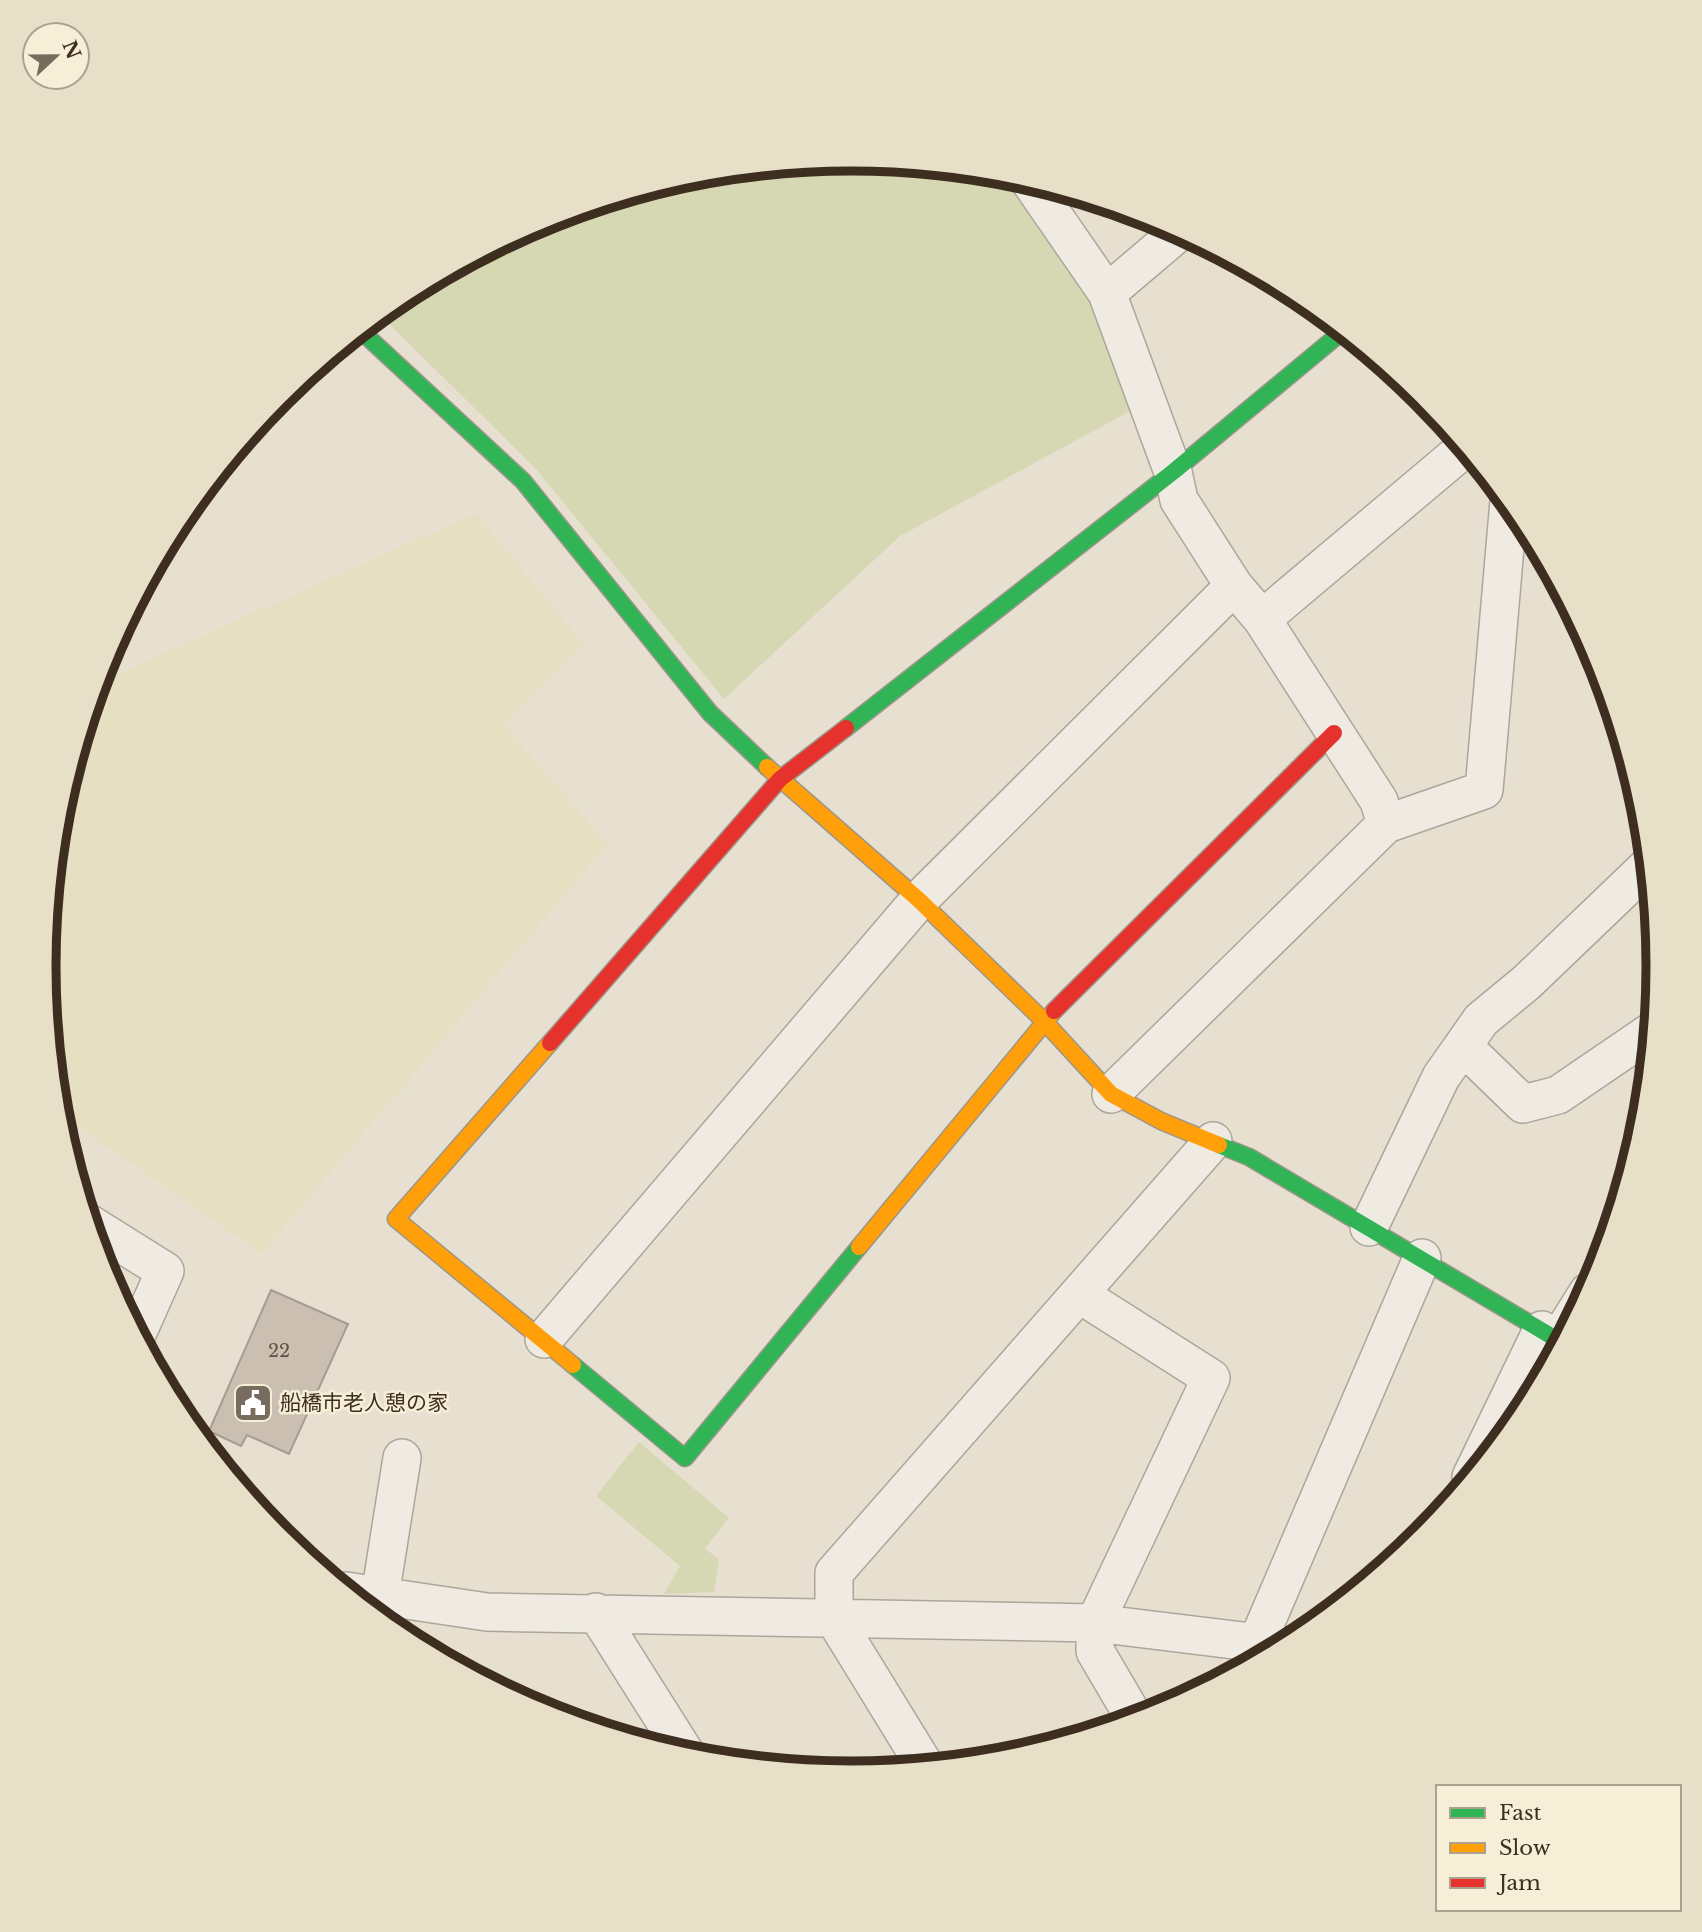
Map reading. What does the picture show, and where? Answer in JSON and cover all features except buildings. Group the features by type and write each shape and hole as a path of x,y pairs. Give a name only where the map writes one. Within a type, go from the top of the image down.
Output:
{"street":[{"path":"1037,193 1107,293 1174,472 1179,500 1234,586 1262,619 1379,801 1386,824"},
{"path":"1107,293 1171,239"},
{"path":"366,336 523,481 710,713 780,779 919,900 1044,1021 1111,1094 1161,1121 1250,1157 1554,1337"},
{"path":"1334,733 1044,1021 685,1458 396,1219 780,779 1174,472 1337,336"},
{"path":"1262,619 1458,453"},
{"path":"1111,1094 1386,824 1484,790 1508,518"},
{"path":"544,1339 919,900 1234,586"},
{"path":"1368,1227 1441,1077 1481,1020 1527,982 1640,874"},
{"path":"1463,1046 1523,1104 1558,1096 1642,1038"},
{"path":"920,1757 834,1618 834,1573 1213,1142"},
{"path":"102,1231 165,1271 141,1324"},
{"path":"1272,1639 1422,1258"},
{"path":"1079,1294 1211,1378 1095,1623 1095,1651 1130,1710"},
{"path":"1511,1409 1550,1344"},
{"path":"366,1596 402,1458"},
{"path":"369,1598 487,1612 1095,1623 1260,1647"},
{"path":"596,1612 678,1742"}],"shaded area":[{"path":"476,513 584,644 504,725 608,844 262,1254 71,1122 58,1018 58,914 71,811 83,760 111,677"}],"green space":[{"path":"851,171 955,178 1013,188 1096,301 1132,410 900,536 724,699 536,469 386,321 409,305 499,253 547,232 595,213 645,198 747,178"},
{"path":"639,1442 729,1518 705,1548 719,1560 714,1592 664,1594 680,1566 596,1496"}],"traffic: fast":[{"path":"366,336 523,481 710,713 767,767"},
{"path":"846,728 1173,472 1337,336"},
{"path":"1219,1145 1249,1157 1553,1337"},
{"path":"573,1365 685,1458 859,1247"}],"traffic: slow":[{"path":"767,767 919,900 1044,1021 1111,1094 1161,1121 1219,1145"},
{"path":"859,1247 1054,1011"},
{"path":"550,1043 396,1219 573,1365"}],"traffic: jam":[{"path":"550,1043 780,779 846,728"},
{"path":"1054,1011 1334,733"}],"place":[{"name":"船橋市老人憩の家","path":"253,1403"}]}
